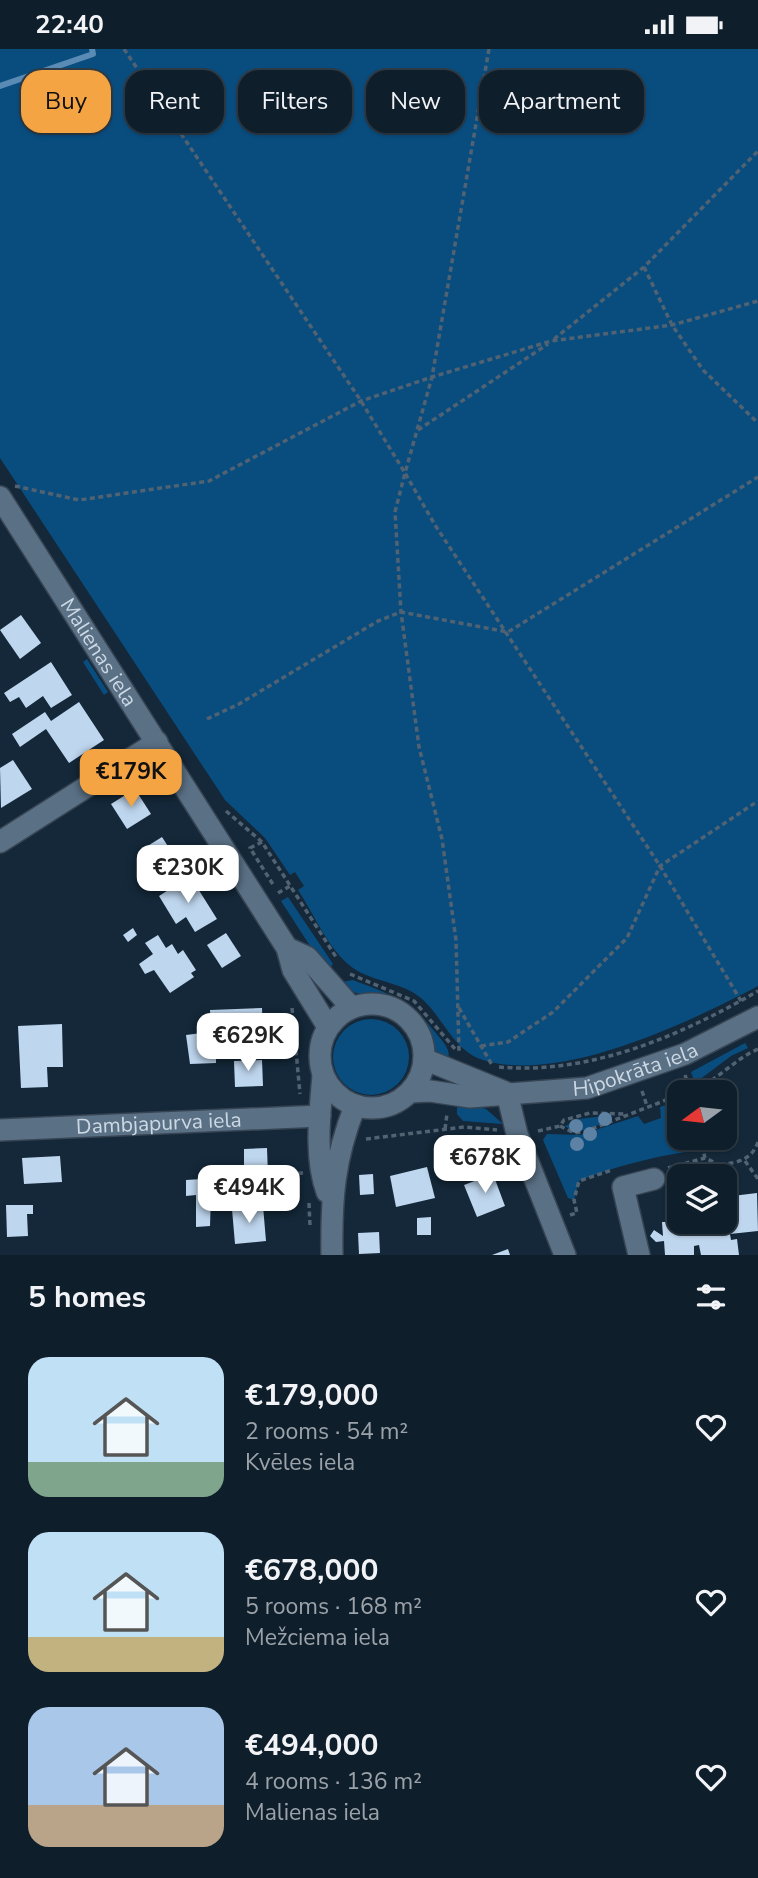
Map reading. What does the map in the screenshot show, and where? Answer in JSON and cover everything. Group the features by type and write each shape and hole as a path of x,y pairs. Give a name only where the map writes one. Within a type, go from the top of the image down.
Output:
{"street":[{"name":"Malienas iela","path":"6,492 157,743 287,948 293,970 328,1027"},
{"path":"0,842 157,743"},
{"name":"Malienas iela","path":"287,948 307,957 351,1007"},
{"path":"374,1003 397,1010 414,1025 420,1035 424,1059 420,1076 410,1092 386,1107 355,1106 341,1099 323,1075 319,1051 328,1027 351,1007 374,1003"},
{"name":"Hipokrāta iela","path":"410,1092 430,1090 470,1097 507,1093 551,1093 612,1081 685,1053 758,1017"},
{"name":"Hipokrāta iela","path":"424,1059 507,1093"},
{"path":"323,1075 303,1117 330,1201"},
{"path":"507,1093 517,1134 565,1255"},
{"path":"332,1255 330,1201 342,1139 355,1106"},
{"name":"Dambjapurva iela","path":"0,1130 303,1117"},
{"path":"639,1255 623,1187 654,1179"}],"path":[{"path":"124,49 361,401 435,525 660,866 741,1001"},
{"path":"343,968 356,977 414,1001 459,1054 461,1042 453,915 442,839 419,747 401,613 395,512 432,377 489,49"},
{"path":"418,430 551,341 644,267 758,151"},
{"path":"644,267 673,325 703,370 758,423"},
{"path":"6,492 79,500 209,481 361,401 432,377 551,341 673,325 758,301"},
{"path":"207,719 239,704 378,621 401,613 508,632 758,477"},
{"path":"481,1046 508,1042 553,1012 627,939 660,866 758,801"},
{"path":"225,810 262,842 338,961"},
{"path":"262,842 250,848 279,894 290,886"},
{"path":"481,1065 556,1068 606,1058 665,1036 758,991"},
{"path":"291,1003 303,1117"},
{"path":"458,1006 492,1066"},
{"path":"711,1080 741,1056 758,1049"},
{"path":"674,1079 685,1075 686,1080"},
{"path":"647,1106 641,1091 652,1087"},
{"path":"560,1126 564,1131 579,1133 614,1122 625,1114 667,1099"},
{"path":"342,1139 355,1140 464,1127 494,1129 507,1135 560,1126 564,1120 590,1113 625,1114"},
{"path":"726,1164 745,1161 754,1153 758,1142"},
{"path":"703,1150 705,1158"},
{"path":"654,1179 660,1170 705,1158 718,1164"},
{"path":"745,1161 758,1179"},
{"path":"281,1174 307,1173"}],"shaded area":[{"path":"0,49 758,49 758,986 660,1032 584,1057 546,1064 511,1065 480,1059 462,1048 421,998 405,989 361,973 344,961 322,932 298,890 304,886 295,872 290,875 265,838 225,800 0,458"},
{"path":"87,659 108,692 104,695 83,662"},
{"path":"288,897 333,964 327,972 281,901"},
{"path":"353,980 388,994 416,1012 445,1045 449,1060 442,1060 438,1055 421,1021 409,1009 392,1001 345,989 342,982"},
{"path":"364,1019 378,1019 392,1025 403,1036 409,1057 406,1072 398,1084 378,1095 364,1095 350,1089 339,1078 333,1064 333,1050 339,1036 350,1025"},
{"path":"745,1043 748,1048 731,1056 699,1080 694,1080 691,1072"},
{"path":"457,1102 486,1109 503,1124 463,1121 457,1114"},
{"path":"667,1105 667,1150 691,1151 634,1163 579,1181 574,1200 568,1198 543,1140 547,1134 580,1135 638,1116 644,1124 661,1118 660,1107"},
{"path":"611,1115 612,1120 587,1129 575,1130 565,1126 579,1119"}],"building":[{"path":"21,615 41,643 20,659 0,630"},
{"path":"51,662 72,695 51,708 43,696 26,708 19,697 10,702 4,693"},
{"path":"79,702 104,740 69,763 46,729 20,747 12,734 45,712 51,721"},
{"path":"13,760 32,789 1,808 0,768"},
{"path":"135,789 151,814 127,829 111,804"},
{"path":"162,837 178,862 154,877 138,852"},
{"path":"190,876 217,919 195,932 186,917 176,924 159,896"},
{"path":"133,928 137,935 128,942 123,935"},
{"path":"226,933 241,956 222,968 207,945"},
{"path":"158,935 166,948 172,944 178,954 183,950 196,970 191,973 194,977 170,993 154,970 145,974 139,964 153,954 145,943"},
{"path":"262,1008 263,1037 230,1038 231,1048 216,1049 216,1063 190,1064 186,1035 217,1031 216,1026 211,1027 210,1010"},
{"path":"62,1024 63,1067 47,1067 48,1087 21,1088 18,1026"},
{"path":"262,1060 263,1086 235,1087 234,1061"},
{"path":"267,1148 268,1175 241,1174 244,1149"},
{"path":"60,1156 62,1182 24,1184 22,1158"},
{"path":"427,1167 435,1198 396,1207 390,1176"},
{"path":"373,1174 374,1194 360,1195 359,1175"},
{"path":"493,1174 505,1206 477,1217 464,1185"},
{"path":"218,1178 219,1194 211,1195 210,1226 196,1227 196,1195 186,1196 186,1180"},
{"path":"757,1193 758,1231 737,1233 737,1195"},
{"path":"6,1205 33,1205 33,1214 27,1214 28,1236 7,1237"},
{"path":"263,1206 266,1241 235,1244 232,1209"},
{"path":"431,1217 431,1235 417,1235 417,1218"},
{"path":"662,1222 667,1222 667,1234 730,1234 731,1240 737,1239 739,1255 701,1255 699,1245 694,1246 694,1255 665,1255 664,1241 656,1242 650,1236 654,1230 663,1236"},
{"path":"379,1232 380,1253 359,1254 358,1233"},
{"path":"508,1249 510,1255 492,1255"}],"waterway":[{"path":"0,86 93,54 92,49"}]}
